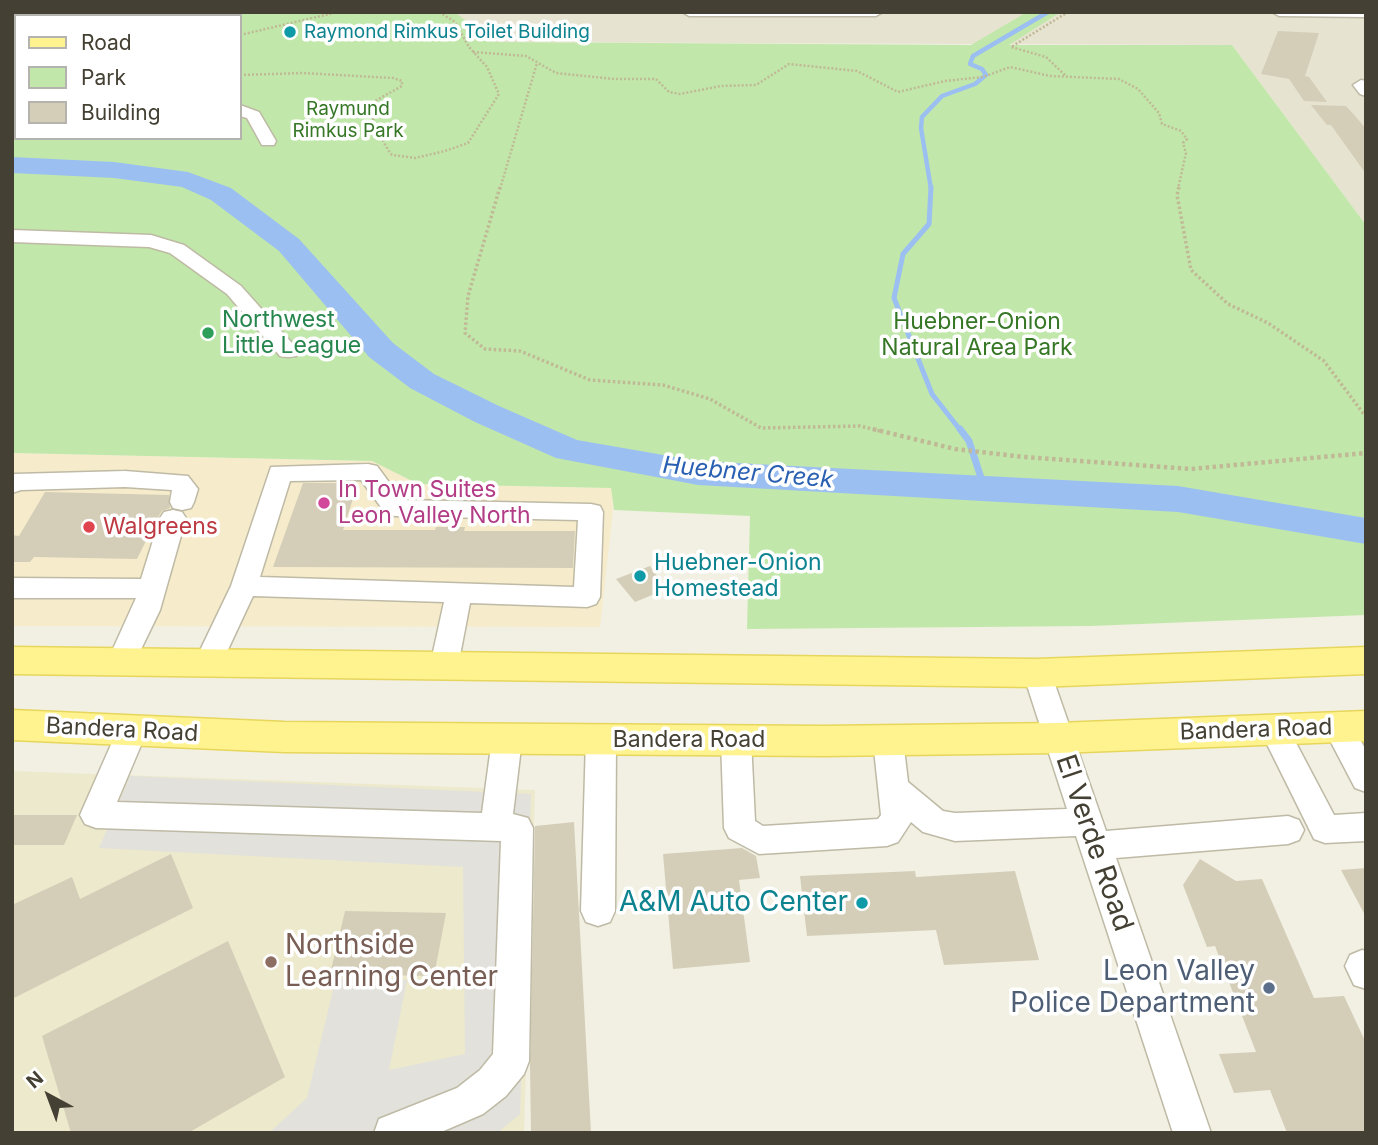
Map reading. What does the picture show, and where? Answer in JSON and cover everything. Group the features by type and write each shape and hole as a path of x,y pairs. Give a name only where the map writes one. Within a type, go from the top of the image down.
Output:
{"main road":[{"path":"12,660 1037,673 1366,660"},
{"name":"Bandera Road","path":"12,725 284,737 736,740 1058,737 1352,726"}],"street":[{"path":"689,12 876,12"},
{"path":"1280,13 1366,13"},
{"path":"208,663 244,586 280,473 368,472 395,508 591,512 587,597 244,586"},
{"path":"13,483 125,480 179,482 186,489 146,610 121,662"},
{"path":"12,588 152,589"},
{"path":"444,666 459,593"},
{"name":"El Verde Road","path":"1037,673 1192,1133"},
{"path":"1352,726 1366,779"},
{"path":"1275,730 1325,829 1366,827"},
{"path":"131,731 96,815 517,828 511,1061 493,1083 470,1101 393,1133"},
{"path":"496,828 507,738"},
{"path":"598,911 601,739"},
{"path":"736,740 740,828 759,840 887,832 897,818 888,740"},
{"path":"893,788 934,822 956,828 1091,834 1288,830"}],"lane":[{"path":"242,111 253,115 268,141"},
{"path":"12,236 151,241 177,248 234,290 288,351"}],"path":[{"path":"242,36 337,12"},
{"path":"242,75 303,73 393,78 402,81 402,86 375,101 373,122 392,155 415,158 445,151 468,143 499,94 487,67 473,52 455,22 439,12"},
{"path":"1066,75 1046,57 1011,47 1068,12"},
{"path":"473,52 526,56 556,73 614,79 656,79 669,92 680,94 721,86 756,85 789,64 857,71 898,92 945,81 983,77 1010,67 1050,76 1119,79 1138,89 1159,113 1163,124 1181,131 1187,139 1183,143 1186,153 1177,195 1191,270 1228,304 1268,323 1324,360 1366,417"},
{"path":"537,63 468,296 465,332 485,349 520,351 590,380 663,385 710,400 761,428 860,426 955,449 1024,457 1191,469 1366,453"}],"shaded area":[{"path":"451,12 1366,12 1366,225 1232,45 495,42"},
{"path":"12,453 372,461 418,484 612,488 613,510 600,627 12,626"},
{"name":"Northside Learning Center","path":"12,771 535,790 524,1133 12,1133"},
{"path":"130,776 531,794 520,1114 497,1133 269,1133 307,1098 336,978 407,980 389,1070 465,1054 463,867 99,848"}],"green space":[{"name":"Huebner-Onion Natural Area Park","path":"12,12 454,12 496,42 971,45 1027,12 1061,12 1009,45 1232,45 1366,225 1366,615 1091,626 747,629 750,516 614,510 611,488 418,484 372,461 12,453"}],"building":[{"path":"1278,31 1319,33 1305,76 1309,77 1327,102 1304,101 1289,79 1261,74"},
{"path":"1311,105 1346,106 1366,129 1366,174 1331,125 1327,125"},
{"name":"In Town Suites Leon Valley North","path":"303,483 358,483 343,530 435,530 436,527 465,527 464,531 575,531 573,568 273,567"},
{"name":"Walgreens","path":"45,492 169,495 170,508 162,511 158,517 137,559 34,557 30,562 12,562 12,535 19,536"},
{"name":"Huebner-Onion Homestead","path":"650,566 667,589 635,602 616,579"},
{"path":"12,815 77,815 64,845 12,845"},
{"path":"574,822 591,1133 531,1133 535,826"},
{"path":"742,848 756,856 760,878 739,880 750,962 673,969 663,854"},
{"path":"171,854 193,908 12,999 12,905 72,877 80,899"},
{"name":"Leon Valley Police Department","path":"1200,859 1236,881 1262,879 1314,998 1344,996 1366,1043 1366,1133 1287,1133 1270,1090 1234,1093 1219,1054 1256,1052 1215,946 1207,947 1183,885"},
{"path":"1366,868 1366,917 1341,870"},
{"path":"915,871 916,877 1015,871 1039,960 944,965 936,930 807,936 800,876"},
{"path":"345,911 446,913 434,976 330,974"},
{"path":"228,941 285,1077 188,1133 71,1133 42,1036"}],"waterway":[{"path":"931,189 921,128 922,117 942,96 975,84 986,75 982,69 970,64 973,56 1048,12"},
{"name":"Huebner Creek","path":"12,165 114,170 188,180 221,194 289,245 381,350 422,381 487,414 569,450 698,473 1178,499 1366,531"},
{"path":"931,189 929,224 903,254 894,298 932,394 961,431"},
{"path":"960,429 969,441 984,487"}],"place":[{"name":"Raymond Rimkus Toilet Building","path":"290,32"},
{"name":"Northwest Little League","path":"208,333"},
{"name":"In Town Suites Leon Valley North","path":"324,503"},
{"name":"Walgreens","path":"89,527"},
{"name":"Huebner-Onion Homestead","path":"640,576"},
{"name":"A&M Auto Center","path":"862,903"},
{"name":"Northside Learning Center","path":"271,962"},
{"name":"Leon Valley Police Department","path":"1269,988"}],"park label":[{"name":"Raymund Rimkus Park","path":"348,120"}]}
